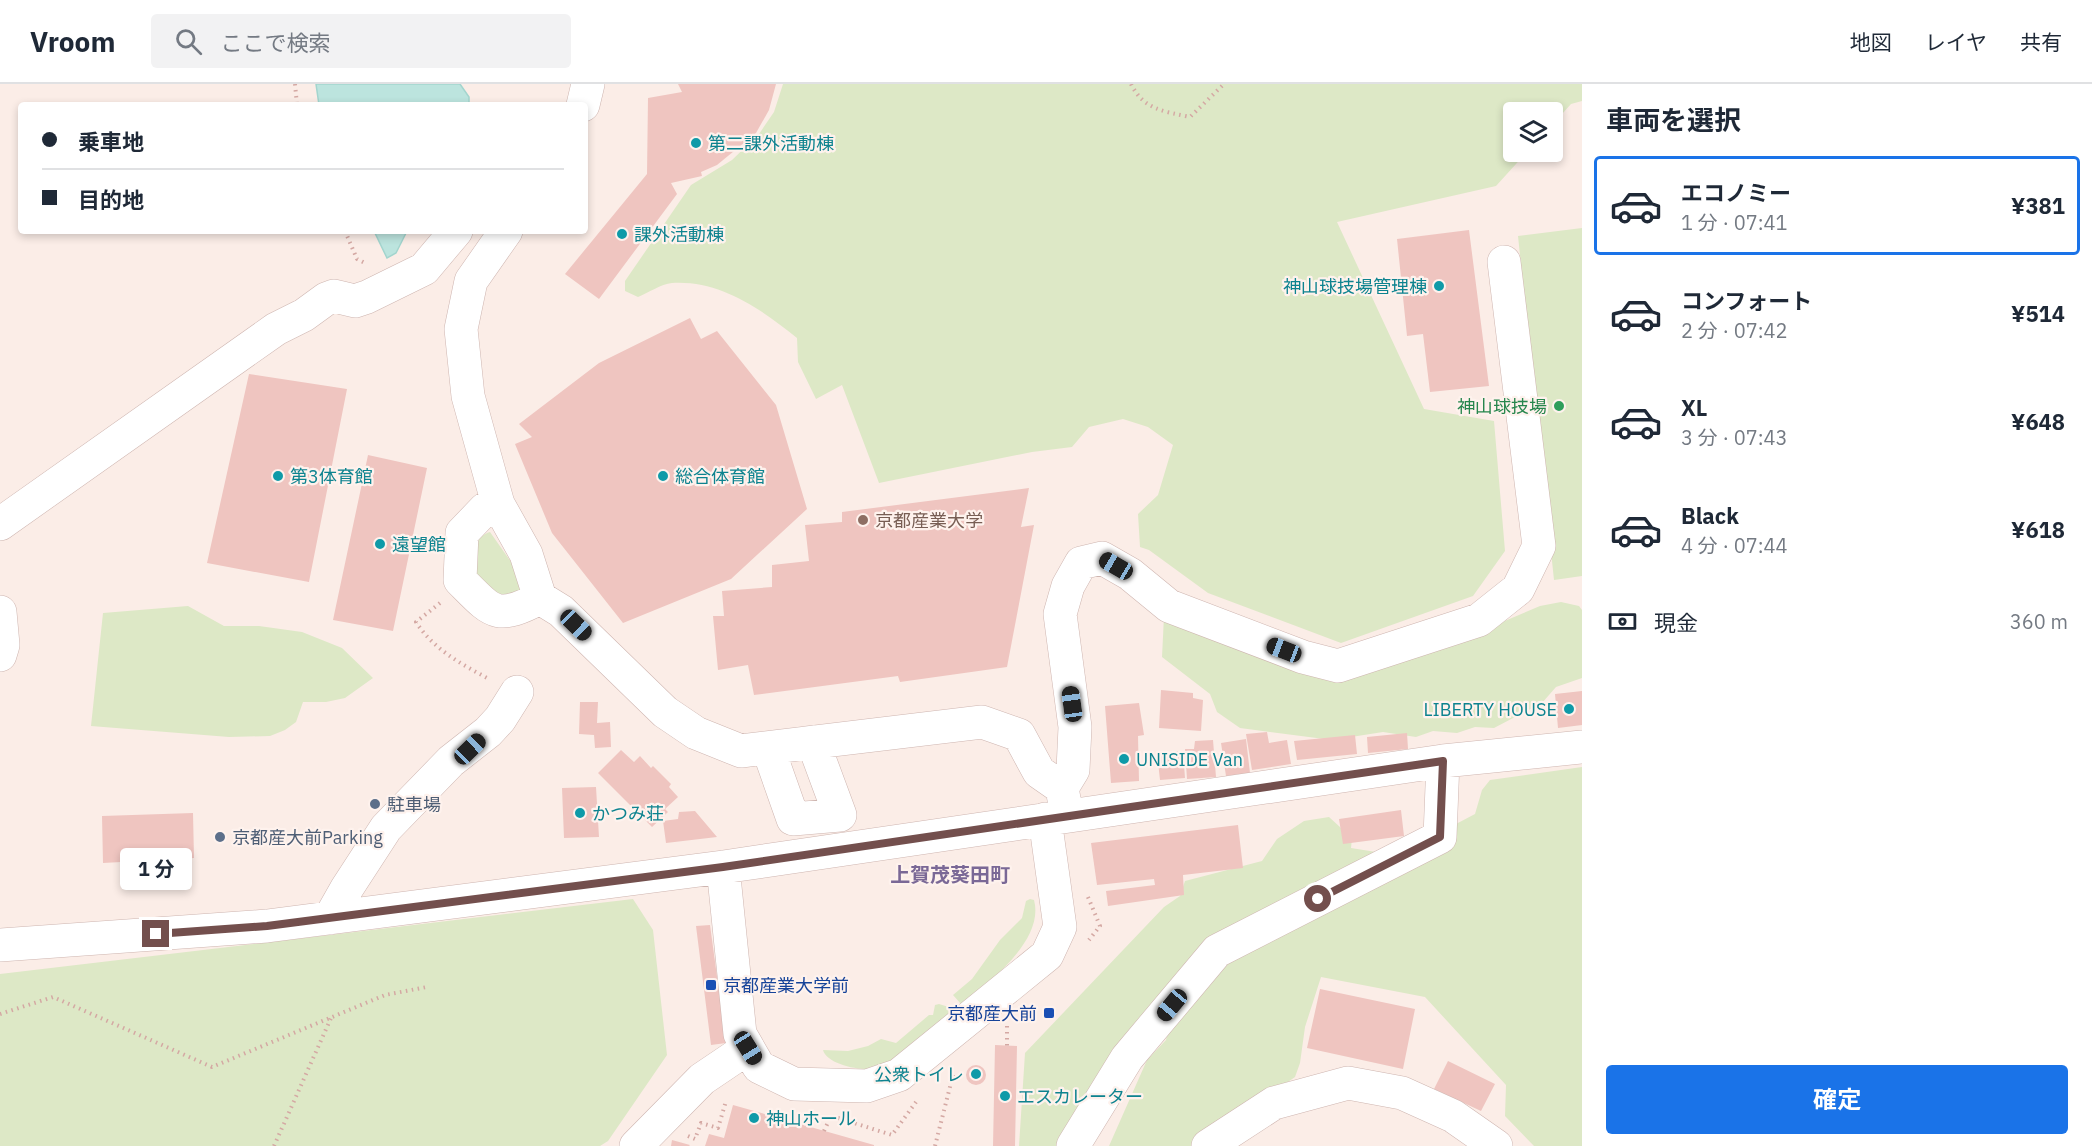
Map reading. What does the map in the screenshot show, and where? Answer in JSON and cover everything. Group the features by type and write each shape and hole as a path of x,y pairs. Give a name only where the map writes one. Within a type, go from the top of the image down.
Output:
{"street":[{"path":"584,102 588,84"},
{"path":"0,524 276,329 304,315 326,299 334,296 355,301 424,269 453,234"},
{"path":"504,234 471,281 461,329 468,396 498,504 526,554 540,598 561,610 665,712 696,733 741,751 982,722 1019,735 1058,808"},
{"path":"723,867 740,1034 759,1066 794,1084 867,1086 899,1075 1047,955 1060,927 1058,808 1073,770 1075,727 1060,614 1068,586 1081,563 1102,558 1130,574 1169,606 1303,657 1338,666 1479,620 1518,588 1539,546 1504,262"},
{"path":"498,504 485,509 462,533 460,580 486,607 513,612 540,598"},
{"path":"0,612 3,645 0,655"},
{"path":"330,918 346,888 387,828 451,761 488,732 500,719 517,692"},
{"path":"768,748 793,819 840,815 813,742"},
{"path":"0,945 267,926 723,867 1058,808 1443,761 1582,747"},
{"path":"1073,1146 1127,1058 1217,951 1440,837 1443,761"},
{"path":"636,1146 702,1079 748,1048"},
{"path":"1208,1146 1274,1103 1348,1083 1402,1093 1453,1116 1496,1146"}],"path":[{"path":"295,84 297,102"},
{"path":"1131,84 1139,100 1164,112 1190,117 1224,84"},
{"path":"433,608 416,621 430,642 467,668"},
{"path":"0,1014 53,997 212,1067 385,994 427,987"},
{"path":"274,1146 331,1017"},
{"path":"1007,1026 1007,1046"},
{"path":"935,1146 954,1069"},
{"path":"824,1131 831,1115"}],"green space":[{"path":"783,84 1582,84 1582,101 1571,104 1563,113 1563,102 1503,102 1503,162 1518,162 1496,186 1337,222 1424,409 1494,421 1505,551 1473,596 1341,643 1208,593 1149,550 1140,547 1138,514 1158,495 1173,445 1148,427 1123,419 1089,427 1072,447 1032,452 879,483 842,385 816,399 798,362 797,338 783,327 739,298 707,286 672,283 638,297 625,291 625,281 691,185 732,160 759,134 774,112"},
{"name":"神山球技場","path":"1582,228 1582,576 1554,580 1518,236"},
{"path":"490,532 516,569 521,595 497,596 474,574 475,549 480,539"},
{"path":"1561,602 1579,606 1582,610 1582,678 1556,687 1542,703 1494,728 1475,727 1457,733 1433,731 1416,737 1383,732 1332,740 1240,728 1217,712 1210,694 1162,657 1164,616 1323,675 1455,642 1540,606"},
{"path":"188,606 224,626 259,626 302,632 342,648 373,678 345,698 326,702 303,702 296,722 285,730 270,736 229,737 91,726 103,613"},
{"path":"1582,767 1582,1146 1534,1146 1505,1116 1506,1085 1425,997 1321,977 1305,1027 1300,1063 1295,1077 1197,1146 1109,1146 1147,1060 1166,1040 1168,1030 1061,1146 1019,1146 1025,1053 1164,907 1180,896 1185,881 1262,861 1277,839 1304,821 1329,817 1352,838 1351,848 1376,852 1456,824 1475,814 1482,790 1490,780"},
{"path":"633,899 653,930 667,1055 608,1141 600,1146 0,1146 0,974"},
{"path":"1034,900 1035,915 1031,930 1023,945 999,973 961,1004 953,995 972,979 1000,940 1022,918 1026,901"},
{"path":"935,1005 952,1008 956,1014 953,1022 881,1067 867,1069 849,1067 832,1060 823,1050 848,1051 868,1046 881,1039 896,1043 929,1015 933,1015"}],"water":[{"path":"316,84 460,84 469,97 469,102 319,102"},
{"path":"375,234 406,234 396,253 387,258"}],"building":[{"name":"第二課外活動棟","path":"678,84 776,84 769,110 756,133 717,165 701,172 702,176 671,183 677,194 599,299 565,274 647,174 648,98 682,92"},
{"name":"神山球技場管理棟","path":"1469,230 1489,386 1430,392 1423,334 1407,336 1397,239"},
{"name":"総合体育館","path":"690,318 701,339 717,331 776,405 807,509 731,579 623,623 552,533 515,444 532,437 519,424 599,363"},
{"name":"第3体育館","path":"249,374 347,389 309,582 207,563"},
{"name":"遠望館","path":"368,455 427,468 393,631 333,620"},
{"path":"1029,488 1021,527 1034,525 1007,667 900,682 898,676 754,695 748,665 718,670 713,616 724,616 722,591 772,587 772,565 809,561 805,525 842,522 842,512"},
{"path":"1161,690 1193,693 1193,698 1203,700 1201,731 1159,728"},
{"name":"LIBERTY HOUSE","path":"1582,691 1582,725 1558,728 1555,694"},
{"path":"580,702 598,702 597,723 610,722 611,747 595,748 594,735 579,734"},
{"name":"UNISIDE Van","path":"1139,703 1144,735 1138,736 1139,781 1111,783 1105,706"},
{"path":"1267,732 1269,743 1287,740 1291,764 1252,770 1246,734"},
{"path":"1407,733 1408,749 1368,753 1367,737"},
{"path":"1355,735 1357,754 1297,760 1294,741"},
{"path":"1246,739 1250,773 1226,776 1221,743"},
{"path":"1213,740 1216,777 1187,779 1185,749 1194,749 1195,741"},
{"path":"621,750 634,762 640,756 651,768 653,766 671,784 669,787 678,797 665,809 668,812 652,827 598,773"},
{"path":"1183,751 1185,778 1160,780 1157,753"},
{"name":"かつみ荘","path":"596,787 599,837 564,838 562,788"},
{"path":"1401,810 1404,836 1343,844 1339,819"},
{"path":"695,811 717,837 666,843 663,821 678,819 679,812"},
{"path":"193,813 194,858 103,863 102,816"},
{"path":"1238,825 1243,868 1183,875 1184,895 1108,906 1106,891 1155,885 1154,879 1097,885 1091,843"},
{"name":"京都産業大学前","path":"710,925 726,1043 711,1045 696,926"},
{"path":"1320,989 1415,1009 1403,1069 1307,1048"},
{"name":"エスカレーター","path":"995,1045 1017,1046 1015,1146 993,1146"},
{"path":"1448,1061 1495,1084 1481,1111 1434,1089"},
{"name":"公衆トイレ","path":"976,1065 983,1068 986,1075 983,1082 976,1085 969,1082 966,1075 969,1068"},
{"name":"神山ホール","path":"733,1105 874,1146 705,1146 709,1134 724,1138"},
{"path":"672,1140 690,1145 671,1146"}],"place":[{"name":"第二課外活動棟","path":"696,143"},
{"name":"課外活動棟","path":"622,234"},
{"name":"神山球技場管理棟","path":"1439,286"},
{"name":"神山球技場","path":"1559,406"},
{"name":"第3体育館","path":"278,476"},
{"name":"総合体育館","path":"663,476"},
{"name":"京都産業大学","path":"863,520"},
{"name":"遠望館","path":"380,544"},
{"name":"LIBERTY HOUSE","path":"1569,709"},
{"name":"UNISIDE Van","path":"1124,759"},
{"name":"駐車場","path":"375,804"},
{"name":"かつみ荘","path":"580,813"},
{"name":"京都産大前Parking","path":"220,837"},
{"name":"京都産業大学前","path":"711,985"},
{"name":"京都産大前","path":"1049,1013"},
{"name":"公衆トイレ","path":"976,1074"},
{"name":"エスカレーター","path":"1005,1096"},
{"name":"神山ホール","path":"754,1118"}],"district":[{"name":"上賀茂葵田町","path":"950,874"}],"route":[{"path":"156,934 267,926 723,867 1443,761 1440,837 1318,899"}]}
